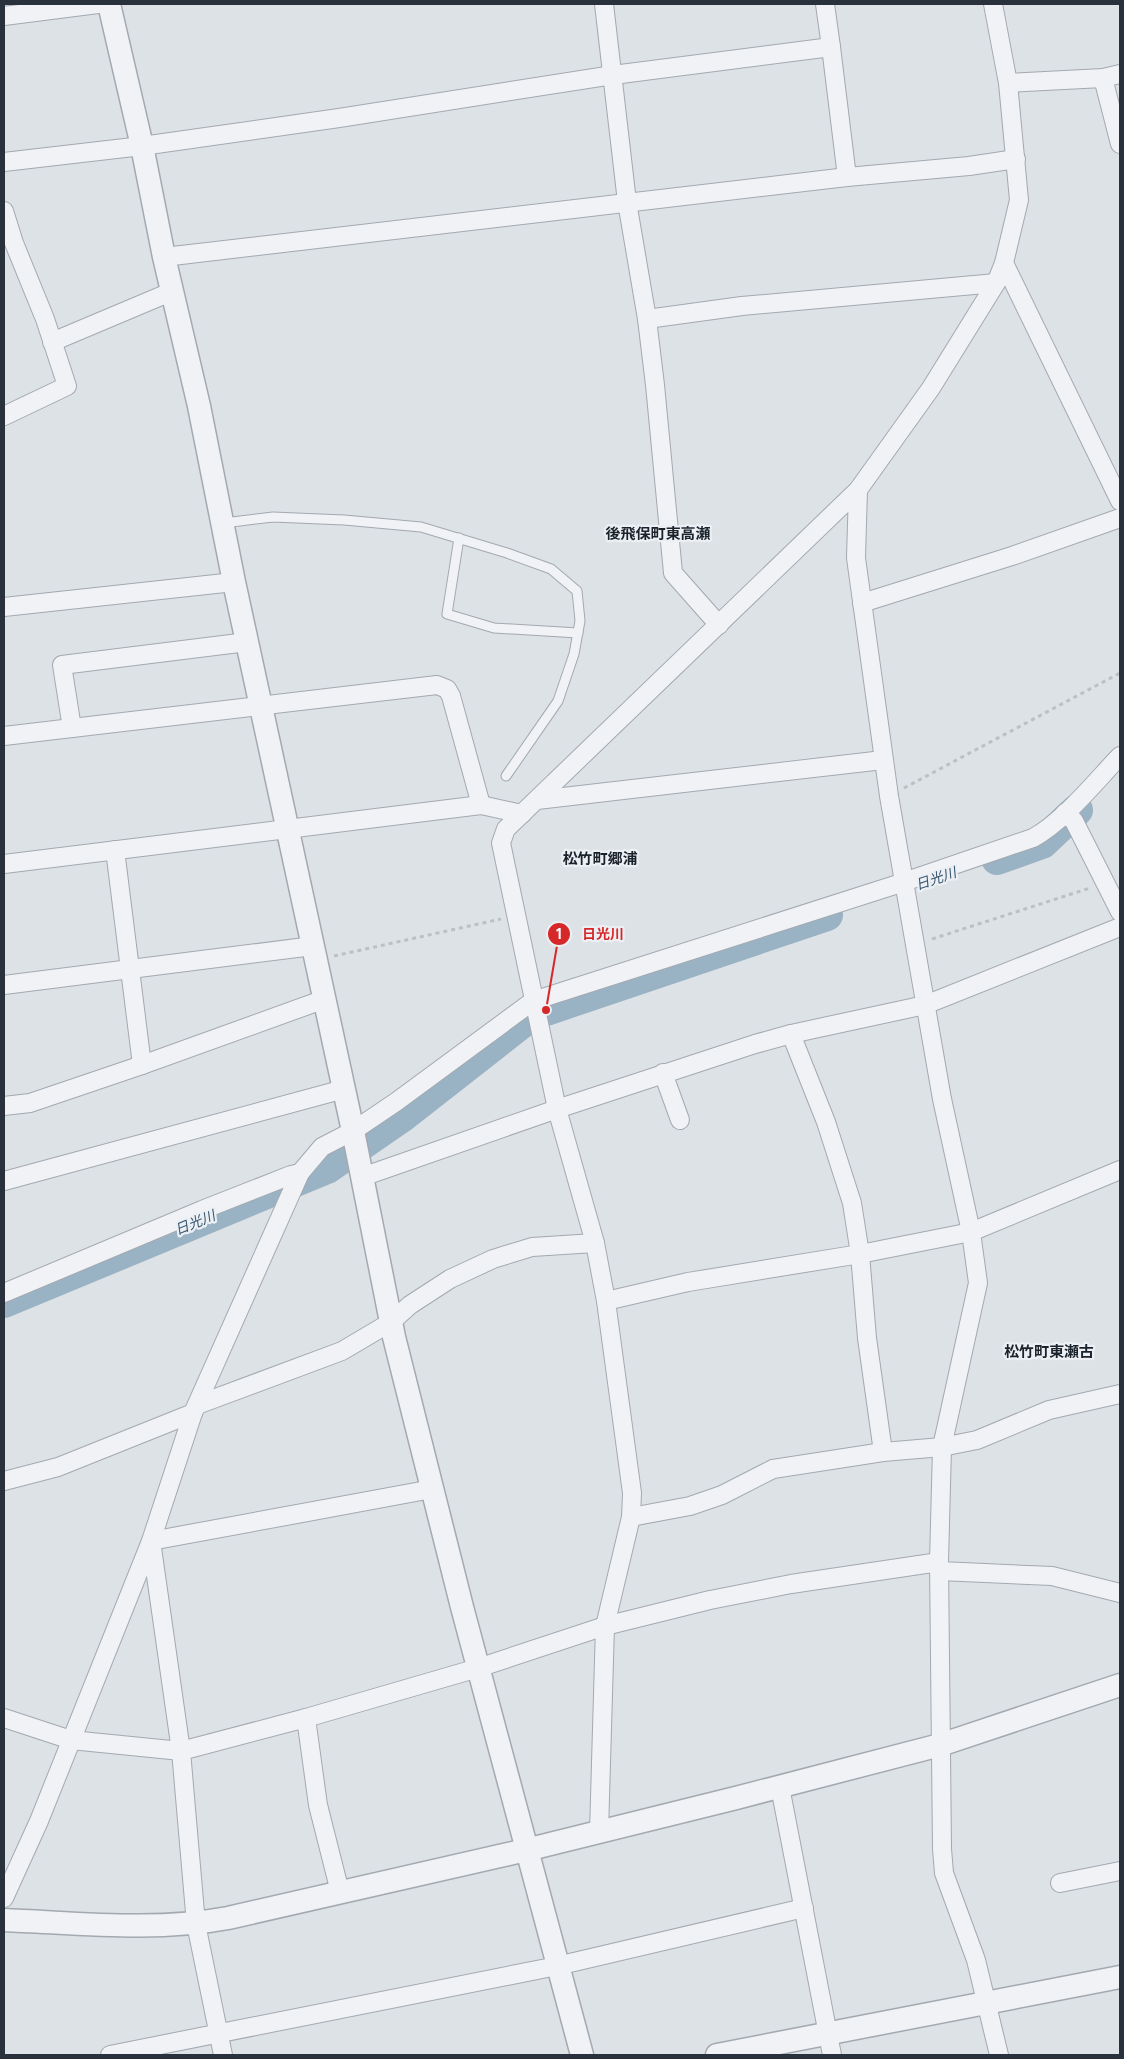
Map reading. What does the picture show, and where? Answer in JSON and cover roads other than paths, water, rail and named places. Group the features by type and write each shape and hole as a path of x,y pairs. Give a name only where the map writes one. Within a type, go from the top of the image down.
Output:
{"street":[{"path":"4,16 98,4"},
{"path":"110,4 142,146 164,257 224,523 234,582 325,999 391,1322 478,1668 582,2055"},
{"path":"604,4 627,202 647,319 655,385 673,574 719,625"},
{"path":"824,4 847,176"},
{"path":"598,1832 605,1626 631,1517 632,1493 606,1301 595,1243 557,1108 501,843 506,828 858,490 931,388 996,283 1004,263 1019,200 1008,84 994,4"},
{"path":"4,162 142,146 338,118 613,75 831,47"},
{"path":"1008,84 1112,76 1120,144"},
{"path":"164,257 847,176 969,166 1016,159"},
{"path":"4,211 14,244 45,319 67,386 4,416"},
{"path":"1004,263 1120,501"},
{"path":"647,319 742,306 996,283"},
{"path":"52,342 173,291"},
{"path":"858,490 856,558 889,796 942,1099 971,1232 978,1283 942,1447 939,1567 940,1745 944,1873 976,1960 999,2055"},
{"path":"862,603 1012,556 1120,518"},
{"path":"4,607 234,582"},
{"path":"72,728 62,665 247,642"},
{"path":"4,736 437,685 447,689 451,696 480,805"},
{"path":"6,1889 38,1821 151,1541 195,1409 298,1178 322,1147 355,1141 396,1102 535,1009 904,887 1032,838 1069,816 1120,756"},
{"path":"537,800 884,760"},
{"path":"4,864 480,805 522,814"},
{"path":"1069,816 1120,912"},
{"path":"114,850 142,1065"},
{"path":"362,1177 557,1108 790,1034 925,1005 1120,927"},
{"path":"4,985 130,969 315,953"},
{"path":"4,1106 30,1103 325,999"},
{"path":"790,1034 826,1122 852,1203 860,1254 867,1338 883,1452"},
{"path":"663,1073 680,1120"},
{"path":"4,1181 344,1089"},
{"path":"606,1301 688,1282 860,1254 971,1232 1120,1170"},
{"path":"4,1293 291,1175 298,1178"},
{"path":"4,1481 58,1467 195,1409 342,1351 391,1322 410,1305 450,1279 493,1259 532,1248 595,1243"},
{"path":"631,1517 690,1506 722,1495 772,1469 883,1452 942,1447 977,1440 1049,1410 1120,1394"},
{"path":"151,1541 432,1490"},
{"path":"151,1541 180,1751 196,1924 223,2055"},
{"path":"4,1718 71,1740 180,1751 306,1718 478,1668 605,1626 710,1600 791,1584 939,1567 1052,1576 1120,1593"},
{"path":"4,1920 148,1927 196,1924 526,1850 780,1787 940,1745 1005,1725 1120,1685"},
{"path":"306,1718 318,1805 340,1892"},
{"path":"780,1787 832,2055"},
{"path":"1060,1883 1120,1871"},
{"path":"110,2055 219,2035 557,1966 804,1908"},
{"path":"717,2055 1120,1977"}],"lane":[{"path":"224,523 273,517 344,520 421,527 551,569 577,591 580,622 574,654 558,701 506,776"},
{"path":"459,538 447,614 494,628 578,633"}],"waterway":[{"name":"日光川","path":"997,859 1042,843 1077,810"},
{"name":"日光川","path":"4,1302 327,1168 404,1115 529,1017 827,915"}],"place":[{"name":"日光川","path":"546,1010"}],"district":[{"name":"後飛保町東高瀬","path":"658,534"},
{"name":"松竹町郷浦","path":"600,859"},
{"name":"松竹町東瀬古","path":"1049,1352"}]}
